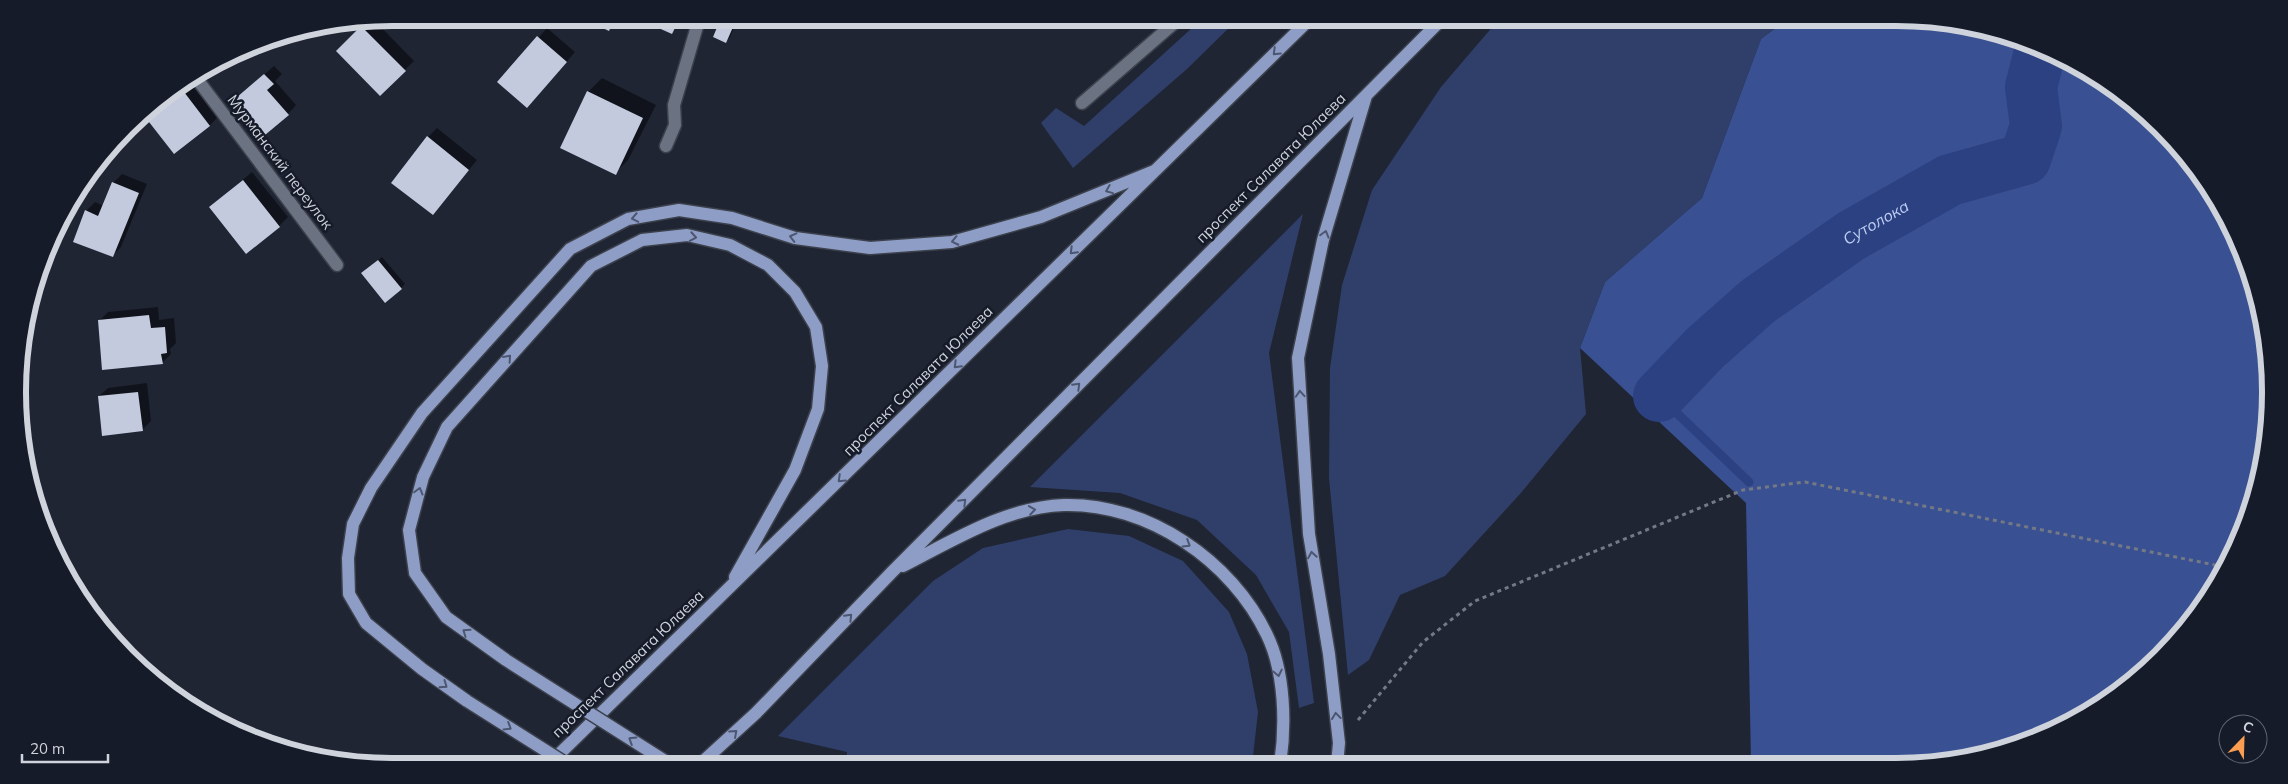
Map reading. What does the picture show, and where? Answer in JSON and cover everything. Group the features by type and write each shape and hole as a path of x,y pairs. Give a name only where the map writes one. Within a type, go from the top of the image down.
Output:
{"main road":[{"name":"проспект Салавата Юлаева","path":"554,758 1303,26"},
{"name":"проспект Салавата Юлаева","path":"707,758 756,713 892,572 1435,26"},
{"path":"1338,758 1340,743 1329,654 1309,534 1298,358 1323,240 1367,95"},
{"path":"557,758 467,701 422,669 366,623 348,594 348,558 353,524 371,488 422,413 570,249 628,219 679,210 732,218 795,238 870,248 952,242 1041,217 1154,171"},
{"path":"661,758 506,660 446,617 414,573 409,530 423,477 447,426 591,266 642,240 686,235 730,245 768,265 794,292 816,327 822,366 818,409 795,470 728,589"},
{"path":"892,572 977,528 1024,512 1065,505 1110,510 1152,524 1191,546 1222,572 1249,604 1268,636 1278,671 1283,706 1280,758"}],"street":[{"path":"666,146 675,126 674,106 697,26"},
{"path":"1082,103 1171,26"},
{"name":"Мурманский переулок","path":"199,82 337,265"}],"path":[{"path":"1340,743 1423,642 1475,601 1743,490 1805,482 2218,566"}],"shaded area":[{"path":"1194,26 1231,26 1187,69 1073,168 1041,123 1056,108 1084,126"},
{"path":"1493,26 1778,26 1761,39 1702,198 1605,282 1580,348 1586,414 1520,494 1445,576 1400,595 1369,660 1348,675 1329,478 1330,368 1342,285 1372,190 1441,87"},
{"path":"1778,26 1920,27 1967,33 2036,54 2079,75 2099,88 2119,102 2155,133 2186,169 2200,189 2213,209 2234,252 2255,321 2259,344 2262,392 2259,440 2255,463 2234,532 2213,575 2200,595 2186,615 2155,651 2119,682 2099,696 2079,709 2036,730 1991,745 1944,755 1896,758 1751,758 1746,503 1580,348 1605,282 1702,198 1761,39"},
{"path":"1303,214 1269,353 1314,703 1299,708 1289,632 1256,575 1197,520 1120,493 1030,487"},
{"path":"1068,529 1129,536 1183,561 1229,612 1247,654 1258,712 1253,758 847,758 847,752 778,736 933,581 983,548"}],"building":[{"path":"599,26 611,26 609,31"},
{"path":"654,26 676,26 672,34"},
{"path":"718,26 733,26 726,43 713,37"},
{"path":"362,27 406,71 380,96 336,51 359,28"},
{"path":"537,36 567,62 527,108 497,82"},
{"path":"264,74 274,84 267,90 289,115 259,140 229,104"},
{"path":"587,91 643,118 616,175 560,148"},
{"path":"184,92 210,126 174,154 148,120"},
{"path":"427,136 469,170 433,215 391,183"},
{"path":"243,180 280,227 246,254 209,207"},
{"path":"112,182 139,193 113,257 73,242 85,210 98,216"},
{"path":"378,260 402,289 385,303 361,273"},
{"path":"149,315 151,328 165,327 167,353 161,354 163,364 102,370 98,320"},
{"path":"138,392 143,431 102,436 98,396"}],"waterway":[{"name":"Сутолока","path":"1659,396 1705,348 1758,301 1851,236 1950,180 2025,159 2036,126 2031,87 2039,55"},
{"path":"1659,396 1749,482"}]}
